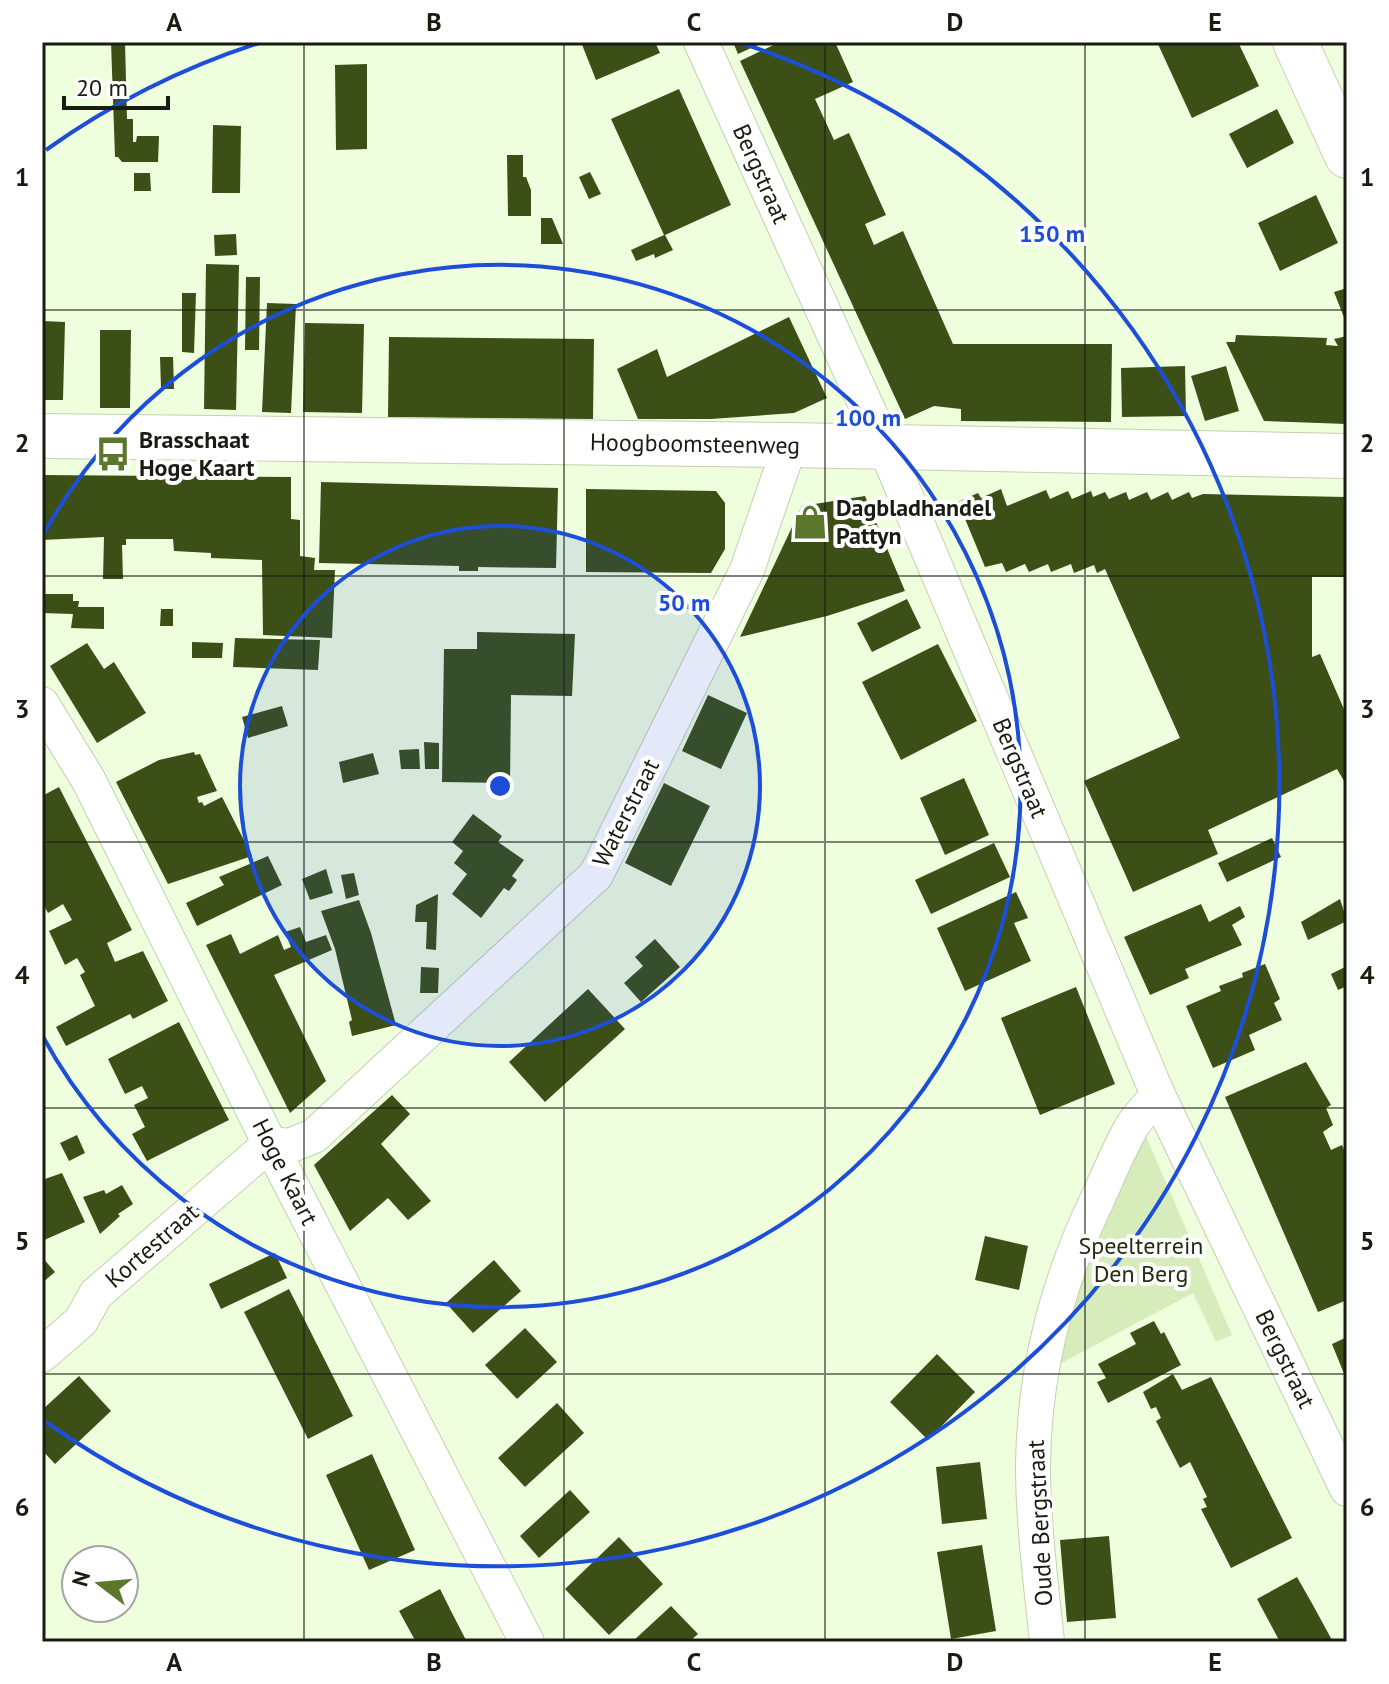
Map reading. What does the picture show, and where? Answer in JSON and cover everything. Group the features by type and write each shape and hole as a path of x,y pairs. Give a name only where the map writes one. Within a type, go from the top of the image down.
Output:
{"street":[{"name":"Bergstraat","path":"701,42 885,447 1158,1095 1347,1489"},
{"path":"1295,42 1347,156"},
{"name":"Hoogboomsteenweg","path":"42,436 790,445 1347,456"},
{"name":"Waterstraat","path":"270,1144 289,1146 314,1136 596,875 747,570 790,445"},
{"name":"Hoge Kaart","path":"42,704 89,781 270,1144 527,1642"},
{"name":"Oude Bergstraat","path":"1047,1642 1034,1513 1033,1464 1045,1350 1059,1300 1091,1213 1132,1127 1158,1095"},
{"name":"Kortestraat","path":"42,1355 81,1321 96,1294 270,1144"}],"green space":[{"name":"Speelterrein Den Berg","path":"1145,1134 1232,1335 1216,1342 1193,1293 1054,1367 1089,1246"}],"building":[{"path":"111,42 125,42 127,119 133,119 133,142 136,142 137,136 159,136 158,162 122,162 115,157"},
{"path":"581,42 655,42 660,53 596,80"},
{"path":"733,42 764,42 738,54"},
{"path":"780,42 835,42 853,82 815,99 834,140 849,133 886,215 865,224 874,245 903,231 953,344 1112,344 1111,422 961,421 961,409 934,406 905,419 740,61"},
{"path":"1157,42 1238,42 1259,86 1192,118"},
{"path":"367,64 367,149 336,150 335,65"},
{"path":"679,89 731,205 665,235 673,250 655,258 654,254 636,261 631,250 664,235 611,119"},
{"path":"1277,109 1294,143 1247,168 1229,134"},
{"path":"213,125 241,126 240,193 212,193"},
{"path":"507,155 523,155 523,177 526,177 531,190 531,216 508,216"},
{"path":"590,172 601,194 589,199 579,177"},
{"path":"134,173 150,173 151,191 134,191"},
{"path":"1316,195 1338,243 1280,271 1258,223"},
{"path":"541,218 552,218 563,244 541,244"},
{"path":"236,234 237,255 215,256 214,235"},
{"path":"206,264 239,265 236,410 204,409"},
{"path":"246,277 260,277 259,350 245,350"},
{"path":"1347,288 1347,325 1334,292"},
{"path":"182,293 196,293 194,353 182,352"},
{"path":"267,303 296,304 291,413 262,412"},
{"path":"789,317 827,398 794,413 711,419 638,419 617,369 657,349 667,377"},
{"path":"42,321 65,322 63,400 42,400"},
{"path":"305,323 364,324 362,413 303,412"},
{"path":"100,330 131,330 130,408 100,408"},
{"path":"1236,335 1327,338 1326,345 1338,346 1334,339 1347,336 1347,424 1264,421 1226,342 1235,342"},
{"path":"389,337 594,339 593,419 388,417"},
{"path":"160,357 173,357 174,389 161,389"},
{"path":"1185,366 1186,416 1122,417 1121,368"},
{"path":"1226,366 1239,411 1205,421 1191,376"},
{"path":"42,475 291,477 291,519 300,520 300,556 315,558 314,570 335,570 332,638 263,635 262,560 211,558 211,553 174,551 173,539 126,539 126,545 122,545 123,579 103,579 104,537 42,540"},
{"path":"321,482 558,488 556,568 478,567 478,571 459,571 459,566 319,563"},
{"path":"586,489 716,491 725,503 725,549 711,573 586,572"},
{"path":"1001,489 1007,506 1046,490 1050,499 1068,491 1072,499 1091,491 1093,497 1105,492 1109,499 1126,492 1129,500 1147,492 1151,500 1168,492 1172,500 1189,492 1192,498 1203,494 1347,497 1347,577 1312,577 1312,657 1320,654 1347,716 1347,786 1337,769 1208,830 1218,854 1133,892 1084,781 1180,738 1105,569 1097,573 1094,565 1074,573 1071,564 1051,572 1048,564 1029,572 1025,564 1006,572 1002,563 985,567 958,502 978,493 981,498"},
{"path":"865,496 905,591 827,616 740,637 802,506"},
{"path":"42,594 73,594 73,601 79,601 78,607 104,607 104,629 71,628 73,614 42,613"},
{"path":"907,599 921,628 872,652 857,623"},
{"path":"161,609 173,609 173,626 160,626"},
{"path":"477,632 575,634 572,696 511,695 510,783 442,782 444,649 477,649"},
{"path":"235,638 320,640 318,670 233,667"},
{"path":"192,642 223,643 222,658 192,658"},
{"path":"87,643 104,669 114,662 146,713 97,743 50,666"},
{"path":"938,644 977,721 901,760 862,682"},
{"path":"708,695 747,713 721,769 682,751"},
{"path":"282,706 288,726 248,738 242,717"},
{"path":"424,742 439,743 439,769 425,769"},
{"path":"419,749 420,769 401,769 399,750"},
{"path":"194,752 195,755 200,754 217,791 197,797 199,803 202,802 204,806 222,797 252,856 168,884 116,782 159,760"},
{"path":"373,753 379,774 343,783 339,762"},
{"path":"964,778 989,835 945,855 920,798"},
{"path":"664,783 710,806 671,886 625,863"},
{"path":"59,787 132,930 107,943 115,962 143,951 168,1001 133,1019 130,1014 66,1046 56,1027 95,1006 80,975 85,972 77,958 65,965 49,931 72,920 63,904 48,913 42,902 42,796"},
{"path":"473,814 502,836 498,842 524,860 512,876 517,880 509,891 504,888 481,918 452,894 467,874 454,863 463,851 452,842"},
{"path":"1272,838 1281,857 1227,882 1218,863"},
{"path":"994,843 1010,877 931,914 915,880"},
{"path":"268,856 282,885 197,926 186,903 224,885 219,877"},
{"path":"326,869 333,893 310,900 302,879"},
{"path":"354,873 359,895 346,899 341,875"},
{"path":"1016,892 1028,918 1014,923 1031,961 965,991 937,928"},
{"path":"438,894 436,950 426,949 427,922 415,922 416,905"},
{"path":"1340,899 1347,921 1308,940 1301,922"},
{"path":"359,900 396,1025 352,1036 349,1022 352,1020 335,949 321,911"},
{"path":"1201,904 1209,922 1240,906 1245,917 1232,925 1242,945 1185,969 1189,978 1150,995 1124,937"},
{"path":"300,927 306,942 326,935 332,950 274,975 326,1081 290,1113 206,945 231,934 240,954 278,935 284,950 291,947 285,932"},
{"path":"655,939 680,967 641,1002 624,983 643,966 635,957"},
{"path":"1265,964 1280,999 1274,1003 1282,1020 1249,1035 1255,1050 1213,1068 1186,1006 1221,991 1219,986"},
{"path":"1347,966 1347,986 1338,990 1331,974"},
{"path":"421,967 439,968 438,993 420,993"},
{"path":"1076,987 1115,1084 1040,1115 1001,1018"},
{"path":"588,989 625,1029 545,1102 509,1062"},
{"path":"179,1022 229,1120 147,1161 132,1134 145,1127 134,1105 148,1098 142,1086 125,1094 108,1059"},
{"path":"1306,1062 1331,1105 1326,1108 1333,1125 1323,1132 1331,1150 1342,1145 1347,1156 1347,1300 1318,1312 1225,1097"},
{"path":"392,1095 410,1114 381,1144 431,1201 408,1220 388,1198 350,1231 314,1165"},
{"path":"77,1135 85,1153 69,1161 60,1143"},
{"path":"62,1173 85,1222 42,1241 42,1180"},
{"path":"122,1185 133,1204 118,1214 120,1216 100,1234 83,1197 104,1190 106,1194"},
{"path":"985,1236 1028,1246 1019,1290 975,1280"},
{"path":"275,1253 287,1278 221,1309 209,1284"},
{"path":"42,1257 55,1272 42,1283"},
{"path":"494,1260 521,1291 473,1333 446,1303"},
{"path":"289,1289 353,1416 308,1439 244,1312"},
{"path":"1154,1321 1161,1334 1164,1332 1181,1365 1108,1403 1097,1382 1106,1378 1098,1364 1136,1344 1130,1333"},
{"path":"525,1328 557,1362 517,1399 485,1365"},
{"path":"1347,1337 1347,1381 1332,1344"},
{"path":"937,1354 975,1392 928,1440 890,1402"},
{"path":"1173,1374 1182,1390 1211,1377 1292,1538 1231,1568 1201,1509 1207,1507 1203,1499 1207,1497 1190,1462 1180,1468 1156,1421 1161,1418 1156,1407 1151,1409 1143,1392"},
{"path":"79,1376 111,1411 55,1464 42,1450 42,1410"},
{"path":"557,1403 584,1433 525,1487 498,1458"},
{"path":"372,1454 415,1550 369,1570 326,1475"},
{"path":"980,1462 987,1519 942,1524 936,1467"},
{"path":"570,1490 590,1512 539,1558 520,1536"},
{"path":"1109,1536 1116,1618 1067,1622 1060,1540"},
{"path":"619,1537 663,1584 609,1635 565,1589"},
{"path":"982,1545 996,1631 951,1639 937,1552"},
{"path":"1297,1577 1333,1642 1280,1642 1257,1599"},
{"path":"440,1589 467,1642 416,1642 399,1611"},
{"path":"671,1606 698,1634 689,1642 632,1642"}],"place":[{"name":"Brasschaat Hoge Kaart","path":"113,454"},
{"name":"Dagbladhandel Pattyn","path":"810,522"}]}
